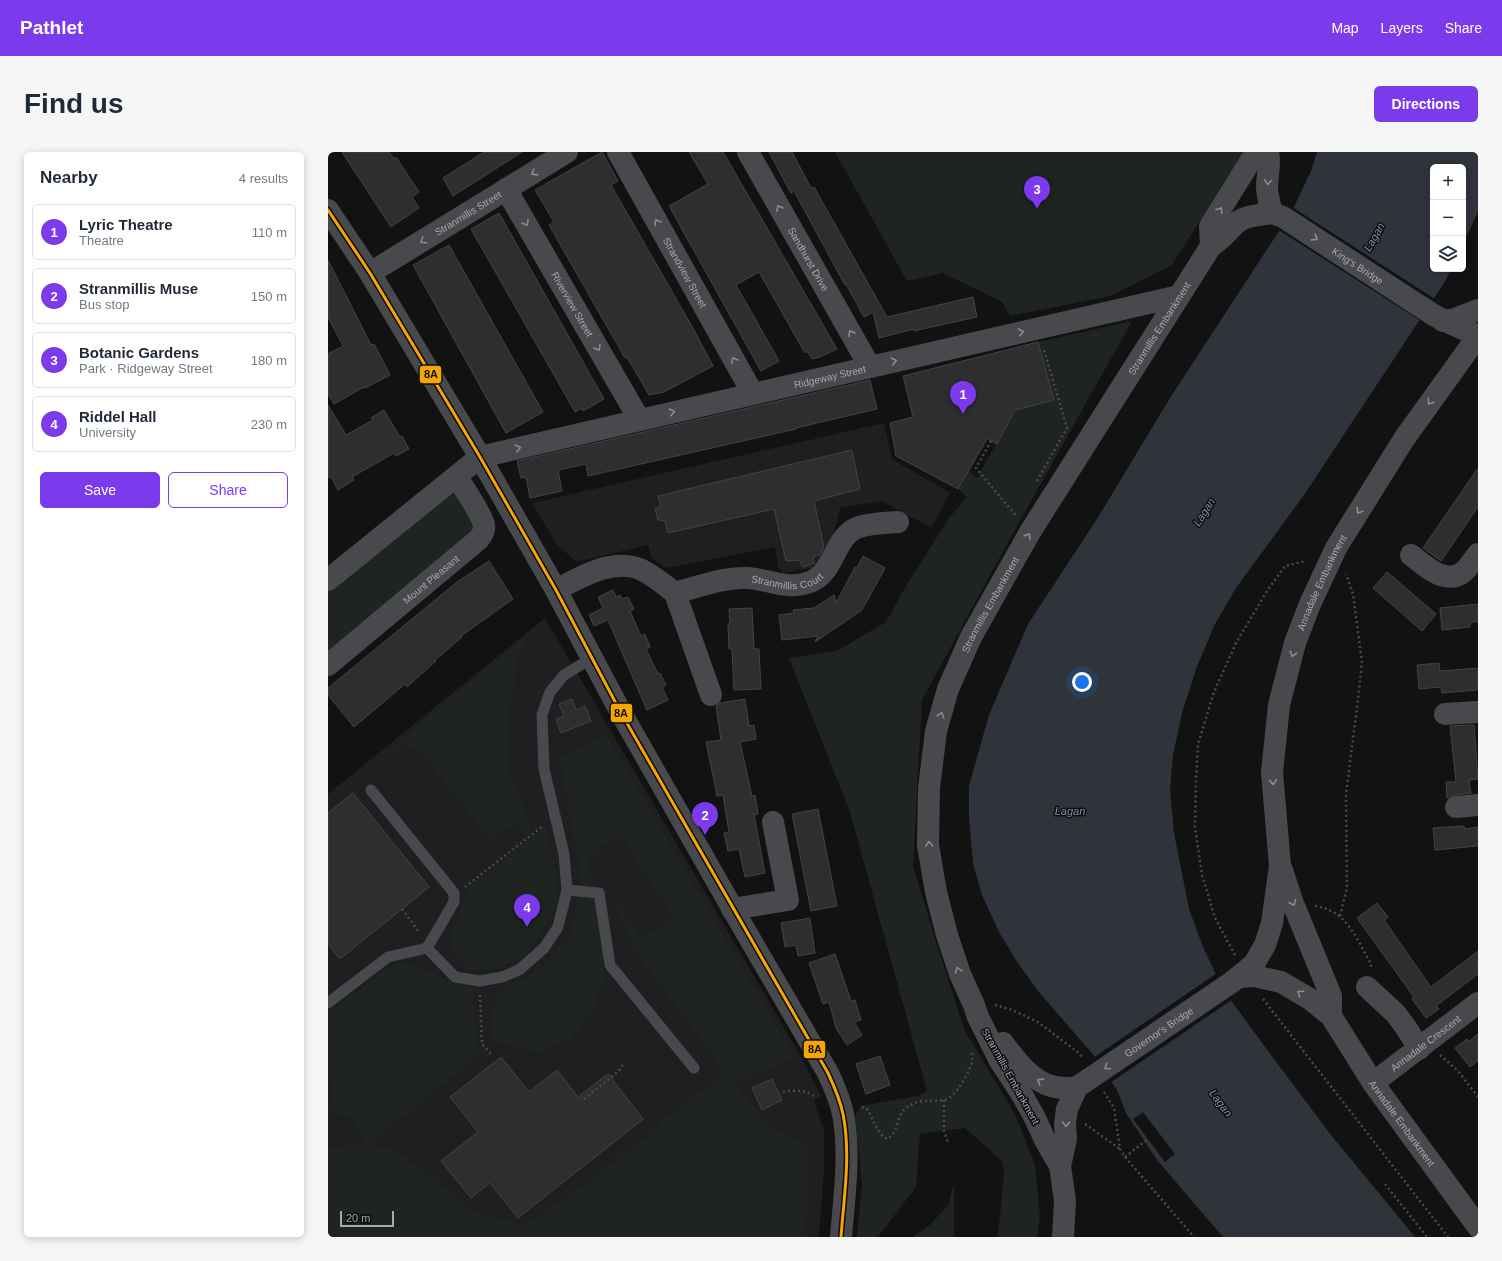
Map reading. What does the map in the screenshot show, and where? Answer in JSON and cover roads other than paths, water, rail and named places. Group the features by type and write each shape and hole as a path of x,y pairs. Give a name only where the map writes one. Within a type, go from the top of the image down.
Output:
{"street":[{"name":"Stranmillis Street","path":"370,273 567,152"},
{"name":"Strandview Street","path":"618,152 753,394"},
{"name":"Sandhurst Drive","path":"748,152 870,367"},
{"path":"1211,246 1210,226 1256,152"},
{"path":"1268,152 1270,163 1267,188 1268,200 1278,215"},
{"name":"Riverview Street","path":"506,190 639,419"},
{"path":"328,210 370,273 480,457 556,590 620,711 732,909 828,1073 841,1106 844,1119 846,1143 846,1173 841,1237"},
{"name":"Stranmillis Embankment","path":"1083,1083 1058,1088 1050,1087 1038,1080 1022,1066 983,1014 983,1003 960,974 947,936 936,892 928,845 929,788 936,731 948,689 971,638 1030,532 1211,246 1217,243 1240,221 1247,218 1278,215"},
{"name":"King's Bridge","path":"1278,215 1438,318 1478,336"},
{"name":"Ridgeway Street","path":"480,457 639,419 1179,296"},
{"path":"1438,318 1455,319 1478,310"},
{"path":"1438,318 1452,341 1454,352 1453,371 1478,362"},
{"name":"Annadale Embankment","path":"1237,973 1254,964 1265,945 1272,923 1280,866 1272,772 1278,705 1296,643 1310,604 1336,548 1404,439 1478,336"},
{"path":"328,580 480,457"},
{"name":"Mount Pleasant","path":"328,665 479,539 484,532 484,525 481,516 457,477"},
{"name":"Stranmillis Court","path":"675,593 740,578 766,580 785,586 798,586 811,582 824,571 849,532 858,527 878,523 898,522"},
{"path":"1411,555 1445,577 1462,573 1476,563"},
{"path":"556,590 588,573 607,567 626,566 641,570 675,593 711,695"},
{"path":"1445,714 1478,712"},
{"path":"1456,806 1478,805"},
{"path":"732,909 788,900 773,822"},
{"name":"Annadale Embankment","path":"1280,866 1292,901 1331,996 1331,1016"},
{"name":"Annadale Embankment","path":"1237,973 1267,978 1292,987 1331,1016 1373,1083 1478,1227"},
{"name":"Governor's Bridge","path":"1083,1083 1237,973"},
{"path":"1367,987 1396,1014 1423,1046"},
{"name":"Stranmillis Embankment","path":"983,1003 978,1017 1000,1061 1022,1093 1036,1118 1045,1140 1060,1166"},
{"name":"Annadale Crescent","path":"1373,1083 1478,1003"},
{"name":"Stranmillis Embankment","path":"1063,1237 1065,1201 1060,1166 1066,1139 1065,1124 1067,1109 1083,1083"}],"lane":[{"path":"427,948 454,976 480,981 502,977 519,970 544,948 558,927 567,890 564,854 544,769 542,714 550,692 564,675 592,658"},
{"path":"328,1003 388,957 427,948 454,902 454,893 371,790"},
{"path":"567,890 599,894 610,965 694,1068"}],"water":[{"name":"Lagan","path":"1317,152 1478,152 1478,212 1466,238 1466,164 1430,164 1430,272 1450,272 1446,280 1304,495 1236,588 1214,626 1196,669 1182,713 1173,755 1170,790 1174,833 1189,909 1203,947 1220,983 1232,1002 1331,1135 1415,1237 1223,1237 1157,1160 1126,1113 1117,1090 1096,1058 1038,991 1018,963 1000,934 982,895 973,863 969,818 969,786 989,715 1028,624 1097,519 1170,398 1292,211 1311,171"}],"place":[{"name":"Botanic Gardens","path":"1037,209"},
{"name":"Lyric Theatre","path":"963,414"},
{"name":"Stranmillis Muse","path":"705,835"},
{"name":"Riddel Hall","path":"527,927"}]}
